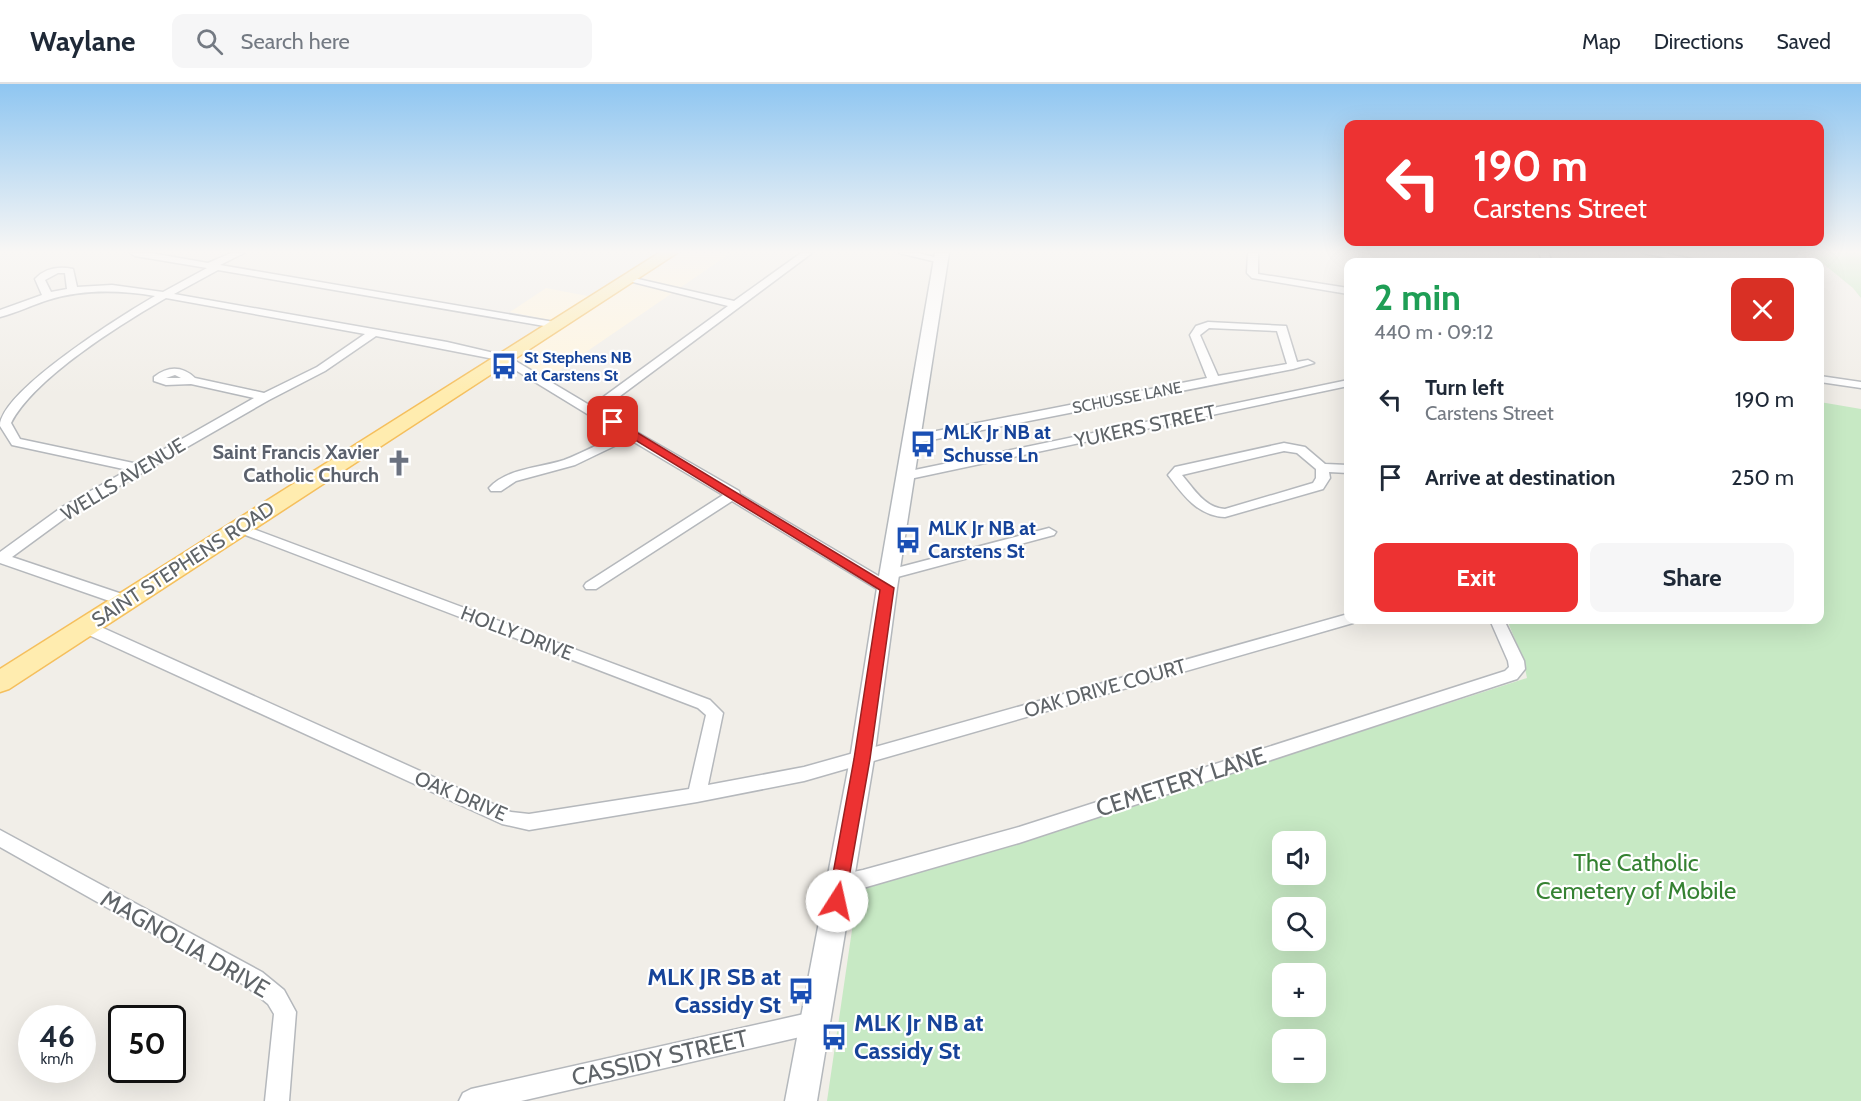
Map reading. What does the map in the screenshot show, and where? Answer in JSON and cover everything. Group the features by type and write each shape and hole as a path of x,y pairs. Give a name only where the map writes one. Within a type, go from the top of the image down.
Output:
{"main road":[{"name":"SAINT STEPHENS ROAD","path":"0,682 594,300"},
{"path":"801,1101 813,1023 862,759 935,300"}],"street":[{"path":"0,314 36,300"},
{"path":"139,468 16,442 5,423 14,404 89,342 151,300"},
{"path":"196,300 447,345 503,358 734,494 889,581 1049,532"},
{"path":"413,300 556,325"},
{"path":"718,300 736,305"},
{"path":"593,410 742,300"},
{"path":"1214,380 1195,335 1200,328 1208,325 1282,328 1293,366"},
{"name":"WELLS AVENUE","path":"0,558 68,510 265,397 321,369 373,333"},
{"name":"SCHUSSE LANE","path":"911,440 1308,363"},
{"path":"1824,380 1861,385"},
{"path":"191,381 265,397"},
{"name":"YUKERS STREET","path":"905,476 1344,384"},
{"path":"496,488 523,473 570,462 632,433"},
{"path":"1322,468 1323,478 1318,486 1226,513 1215,514 1207,510 1175,475 1180,470 1284,447 1300,450 1322,468 1344,469"},
{"path":"591,586 734,494"},
{"name":"HOLLY DRIVE","path":"240,528 704,704 715,713 697,795"},
{"path":"0,558 126,601"},
{"name":"OAK DRIVE COURT","path":"862,759 1344,620"},
{"name":"CEMETERY LANE","path":"841,882 863,879 1019,835 1511,675 1517,669 1516,661 1499,624"},
{"name":"OAK DRIVE","path":"86,627 509,819 530,822 697,795 804,774 862,759"},
{"name":"MAGNOLIA DRIVE","path":"0,838 254,979 276,997 285,1012 277,1101"},
{"name":"CASSIDY STREET","path":"471,1101 813,1023"}],"shaded area":[{"path":"527,300 662,300 548,378 513,358 565,323 510,312"}],"green space":[{"name":"The Catholic Cemetery of Mobile","path":"1824,403 1861,409 1861,1101 827,1101 858,889 1030,838 1527,678 1523,659 1509,624 1824,624"}],"place":[{"name":"St Stephens NB at Carstens St","path":"504,366"},
{"name":"MLK Jr NB at Schusse Ln","path":"923,444"},
{"name":"Saint Francis Xavier Catholic Church","path":"399,463"},
{"name":"MLK Jr NB at Carstens St","path":"908,540"},
{"name":"MLK JR SB at Cassidy St","path":"801,991"},
{"name":"MLK Jr NB at Cassidy St","path":"834,1037"}],"route":[{"path":"613,422 887,588 862,759 837,901"}]}
